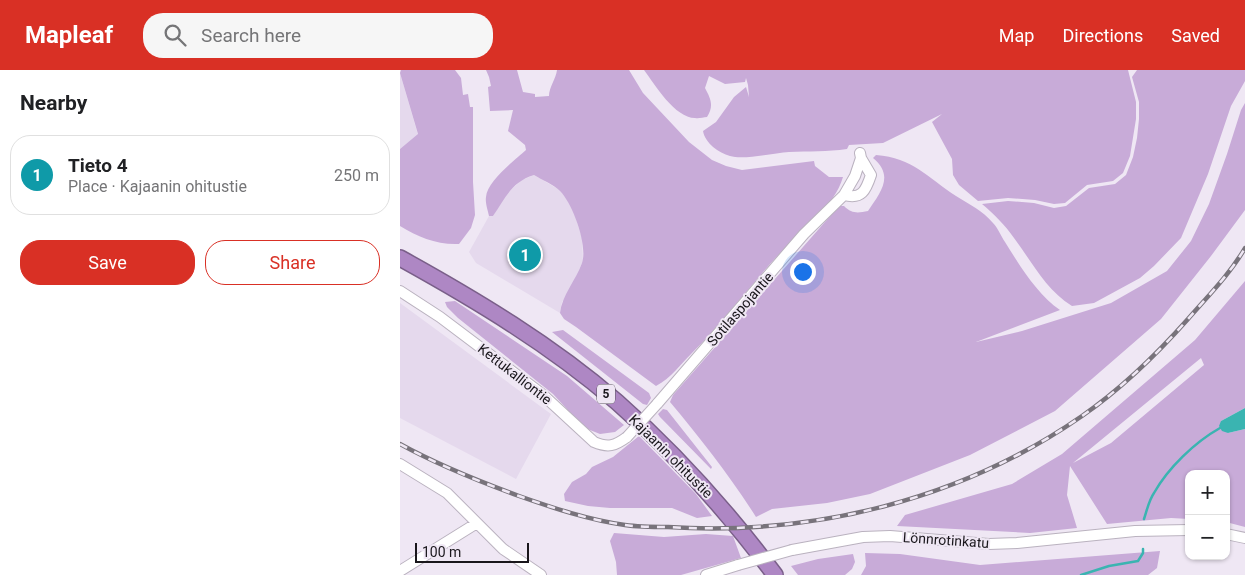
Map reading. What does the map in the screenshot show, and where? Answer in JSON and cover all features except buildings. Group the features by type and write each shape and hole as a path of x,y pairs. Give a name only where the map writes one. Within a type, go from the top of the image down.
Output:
{"highway":[{"name":"Kajaanin ohitustie","path":"400,258 472,298 533,338 616,402 688,470 736,525 775,575"}],"street":[{"name":"Sotilaspojantie","path":"627,436 804,234 844,196 855,176 860,155 872,175 869,183 862,194 852,198 844,196"},
{"name":"Kettukalliontie","path":"400,291 455,328 542,394 594,442 603,446 612,446 618,444 627,436"},
{"path":"400,464 447,493 503,549 541,575"},
{"path":"400,571 477,523"},
{"name":"Lönnrotinkatu","path":"706,575 792,550 841,540 872,537 909,537 989,544 1018,543 1135,531 1185,530"},
{"path":"1230,535 1245,538"}],"shaded area":[{"path":"401,70 455,70 461,78 463,95 468,94 470,107 473,107 475,215 471,228 459,244 428,240 400,226 400,149 418,134 400,73"},
{"path":"486,70 517,70 523,92 535,94 535,97 549,96 557,70 629,70 643,93 689,142 712,160 742,170 814,161 815,166 829,177 843,177 831,201 822,212 779,254 712,332 675,371 656,386 564,319 560,313 563,300 582,263 583,246 570,205 560,191 534,175 526,178 514,187 493,216 489,216 486,199 491,184 502,171 526,150 525,145 508,131 513,110 490,111 488,87 491,86"},
{"path":"644,70 1128,70 1136,102 1136,119 1130,156 1123,173 1113,181 1087,185 1065,203 1054,204 1035,200 1008,198 978,201 959,185 953,175 952,159 932,122 942,114 883,143 849,145 847,149 840,150 736,157 726,155 713,147 703,131 716,122 734,97 746,87 749,97 746,78 745,82 725,84 709,76 705,88 711,106 707,117 696,118 688,117 673,107"},
{"path":"1137,70 1245,70 1245,81 1231,106 1208,174 1181,238 1140,278 1094,303 1072,306 1054,292 1007,229 982,204 1008,201 1034,203 1054,208 1066,206 1089,188 1115,184 1126,175 1133,157 1139,119 1139,102 1132,77"},
{"path":"400,73 418,135 400,149"},
{"path":"1245,103 1245,210 1161,319 1055,411 970,455 870,494 827,503 772,509 756,517 715,458 670,402 673,395 839,206 844,206 855,212 868,211 881,191 884,178 880,165 873,158 876,155 910,164 985,215 996,227 1030,279 1044,296 1060,310 976,342 1022,331 1111,303 1167,271 1191,241 1209,204"},
{"path":"534,175 558,189 566,197 574,212 582,238 583,261 570,290 562,302 560,313 476,263 469,252 489,216 493,216 507,193 522,180"},
{"path":"1245,281 1245,408 1221,421 1228,433 1245,429 1245,527 1230,523 1230,470 1185,470 1185,519 1171,518 1107,524 1070,466 1067,495 1077,528 1030,533 897,526 905,515 1012,484 1062,454 1195,340","holes":["1201,358 1204,365 1111,443 1073,463"]},
{"path":"455,301 567,376 624,425 615,432 600,434 580,426 553,394 458,318 447,307 445,302"},
{"path":"400,303 551,414 516,479 400,418"},
{"path":"563,330 649,393 651,398 647,405 643,404 552,332"},
{"path":"1245,408 1245,429 1228,433 1222,431 1219,426 1221,421"},
{"path":"663,409 667,410 712,467 711,469 660,417 658,414"},
{"path":"639,436 696,494 712,516 697,518 672,508 610,508 565,501 564,494 572,482 586,474 592,467 613,457"},
{"path":"614,533 664,537 706,534 733,536 741,558 681,575 617,575 616,562 610,541"},
{"path":"1160,551 1157,568 1148,575 861,575 866,566 865,553 900,554 980,565"},
{"path":"853,554 855,562 852,569 845,575 798,575 791,566 818,559"}],"waterway":[{"path":"1144,519 1152,496 1174,465 1192,448 1220,428"},
{"path":"1081,575 1109,566 1138,561 1143,553 1143,549"}],"railway":[{"path":"400,444 458,472 519,496 585,517 625,525 722,528 777,525 831,518 884,506 936,490 987,470 1035,445 1096,406 1125,383 1164,345 1218,285 1233,267 1245,248"}],"place":[{"name":"Tieto 4","path":"525,255"}]}
